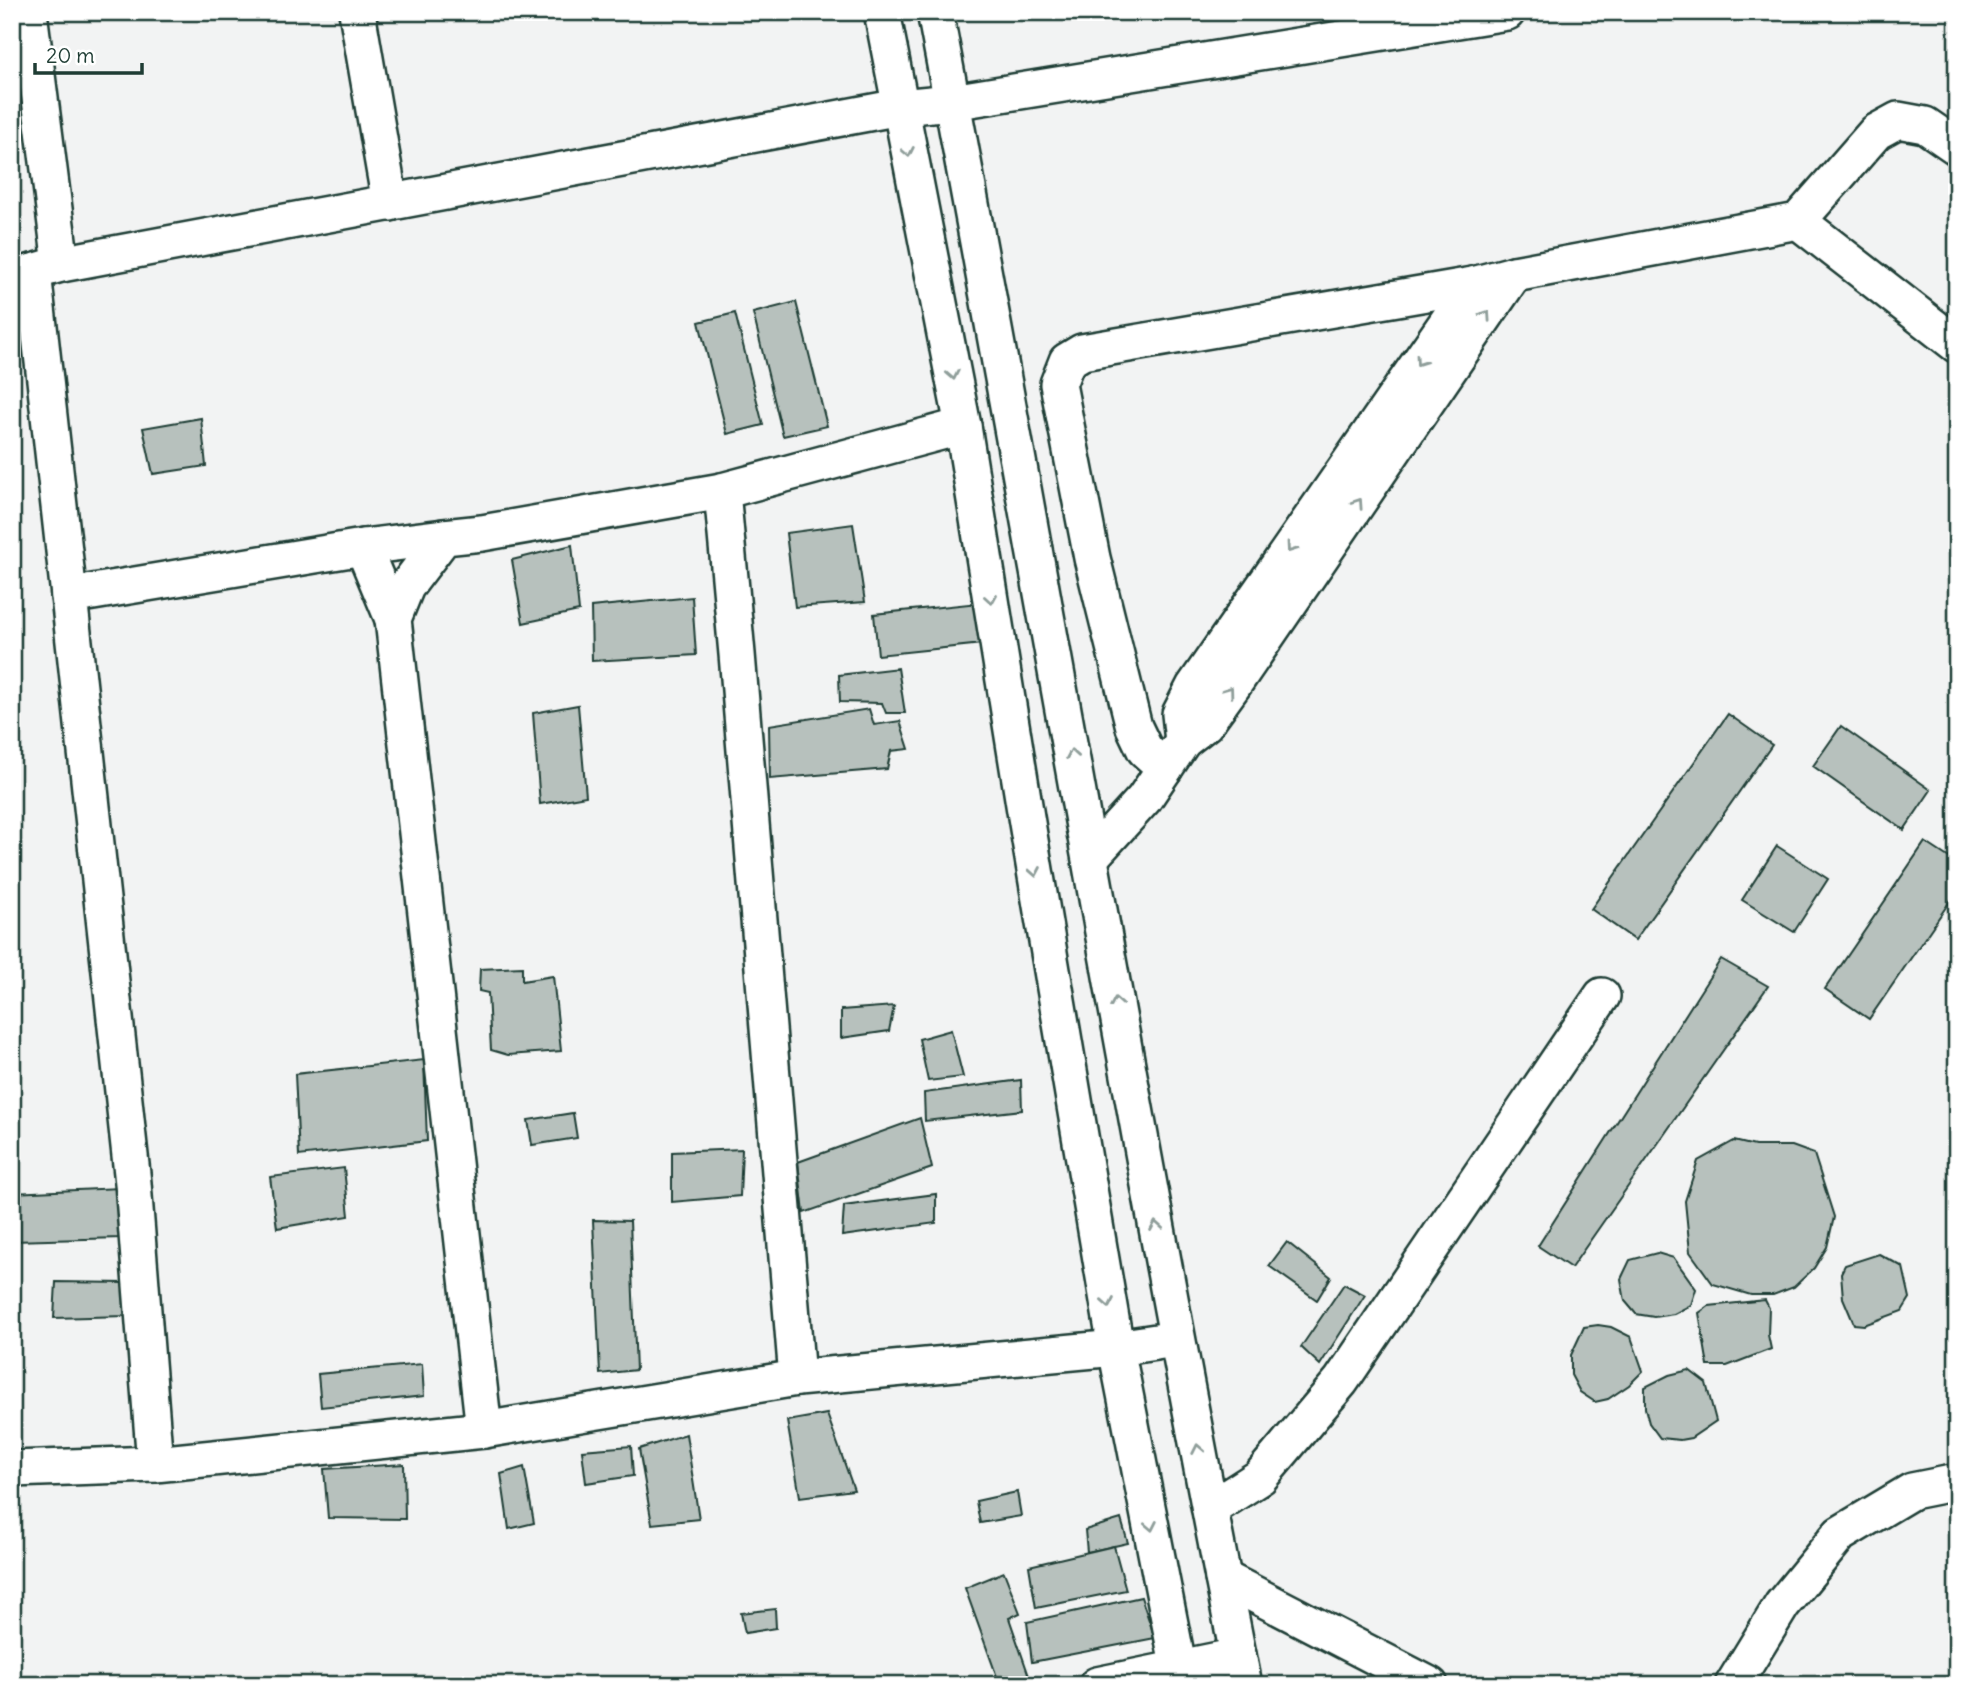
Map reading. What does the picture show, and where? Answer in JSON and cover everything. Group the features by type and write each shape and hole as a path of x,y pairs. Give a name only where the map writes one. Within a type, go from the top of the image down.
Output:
{"street":[{"path":"29,12 35,272 133,1182 155,1464"},
{"path":"357,12 390,203"},
{"path":"882,12 963,426 1116,1348 1180,1677"},
{"path":"935,12 1082,805 1176,1339 1241,1670 1097,1685"},
{"path":"35,272 900,107 952,102 1507,12"},
{"path":"1174,754 1145,750 1135,727 1092,558 1058,384 1067,361 1082,352 1473,285 1514,274 1798,220 1876,132 1898,120 1926,125 1957,147"},
{"path":"1798,220 1957,345"},
{"path":"1091,857 1144,799 1174,754 1205,724 1514,274"},
{"path":"1174,754 1180,714 1194,687 1473,285"},
{"path":"69,596 363,547 482,533 722,491 963,426"},
{"path":"722,491 797,1378"},
{"path":"393,619 406,587 444,537"},
{"path":"363,547 393,619 484,1430"},
{"path":"1026,817 1082,805"},
{"path":"1210,1509 1261,1477 1341,1381 1602,996"},
{"path":"12,1469 155,1464 484,1430 797,1378 1116,1348 1176,1339"},
{"path":"1733,1685 1782,1605 1840,1534 1912,1490 1957,1482"},
{"path":"1223,1578 1430,1685"}],"building":[{"path":"796,302 827,426 783,436 753,313"},
{"path":"735,313 763,425 727,434 699,322"},
{"path":"201,418 206,466 153,474 143,428"},
{"path":"853,524 865,602 795,607 786,533"},
{"path":"572,545 579,611 523,623 512,560"},
{"path":"692,597 696,655 592,661 591,607"},
{"path":"978,603 982,644 878,655 874,614"},
{"path":"898,668 905,713 886,713 882,703 840,702 839,675"},
{"path":"578,705 586,796 540,804 533,713"},
{"path":"869,709 874,725 900,721 909,749 891,751 887,769 770,779 769,725"},
{"path":"1728,714 1772,745 1635,940 1591,909"},
{"path":"1841,726 1931,790 1904,830 1813,766"},
{"path":"1925,842 1957,863 1957,891 1869,1019 1825,989"},
{"path":"1777,846 1828,879 1794,932 1742,900"},
{"path":"1721,959 1768,986 1571,1268 1538,1246"},
{"path":"522,967 522,981 553,976 561,1051 508,1055 491,1050 488,993 479,991 480,969"},
{"path":"894,1006 889,1031 841,1038 841,1010"},
{"path":"951,1030 963,1077 928,1081 919,1039"},
{"path":"424,1060 427,1141 299,1156 295,1074"},
{"path":"1021,1080 1022,1110 925,1121 924,1093"},
{"path":"573,1113 577,1138 532,1145 528,1120"},
{"path":"920,1118 932,1168 804,1213 798,1162"},
{"path":"1734,1141 1755,1146 1792,1146 1814,1154 1834,1217 1827,1247 1814,1268 1794,1287 1773,1295 1751,1295 1713,1284 1690,1252 1685,1201 1698,1161"},
{"path":"742,1149 740,1196 672,1202 672,1152"},
{"path":"344,1168 349,1216 277,1228 270,1177"},
{"path":"120,1188 121,1238 12,1241 12,1193"},
{"path":"936,1194 936,1223 842,1236 844,1206"},
{"path":"593,1220 630,1221 636,1370 600,1374"},
{"path":"1287,1242 1331,1277 1317,1300 1269,1266"},
{"path":"1657,1253 1674,1258 1696,1289 1691,1305 1674,1314 1654,1317 1636,1314 1625,1301 1621,1279 1630,1260"},
{"path":"1879,1254 1903,1267 1910,1298 1902,1311 1864,1325 1854,1324 1843,1298 1841,1273 1845,1265"},
{"path":"56,1282 126,1283 125,1316 54,1318"},
{"path":"1344,1284 1365,1295 1320,1365 1301,1347"},
{"path":"1765,1300 1769,1308 1768,1335 1771,1349 1727,1366 1708,1366 1699,1313 1709,1306"},
{"path":"1584,1327 1611,1327 1631,1337 1643,1371 1629,1385 1608,1399 1595,1402 1580,1392 1571,1375 1571,1355"},
{"path":"422,1364 424,1396 321,1407 318,1374"},
{"path":"1689,1370 1706,1383 1716,1421 1691,1438 1660,1438 1649,1423 1645,1408 1645,1387 1669,1375"},
{"path":"827,1414 854,1490 800,1497 787,1421"},
{"path":"686,1434 699,1519 652,1524 639,1449"},
{"path":"631,1446 633,1476 586,1483 582,1450"},
{"path":"404,1464 405,1519 328,1518 324,1469"},
{"path":"524,1467 534,1523 509,1529 501,1474"},
{"path":"1017,1492 1021,1516 980,1523 976,1501"},
{"path":"1121,1519 1128,1543 1087,1552 1085,1530"},
{"path":"1114,1546 1126,1590 1036,1608 1029,1566"},
{"path":"1004,1572 1020,1613 1009,1618 1030,1679 1000,1685 965,1588"},
{"path":"1141,1597 1155,1638 1032,1662 1027,1622"},
{"path":"775,1609 776,1628 745,1633 741,1613"}]}
